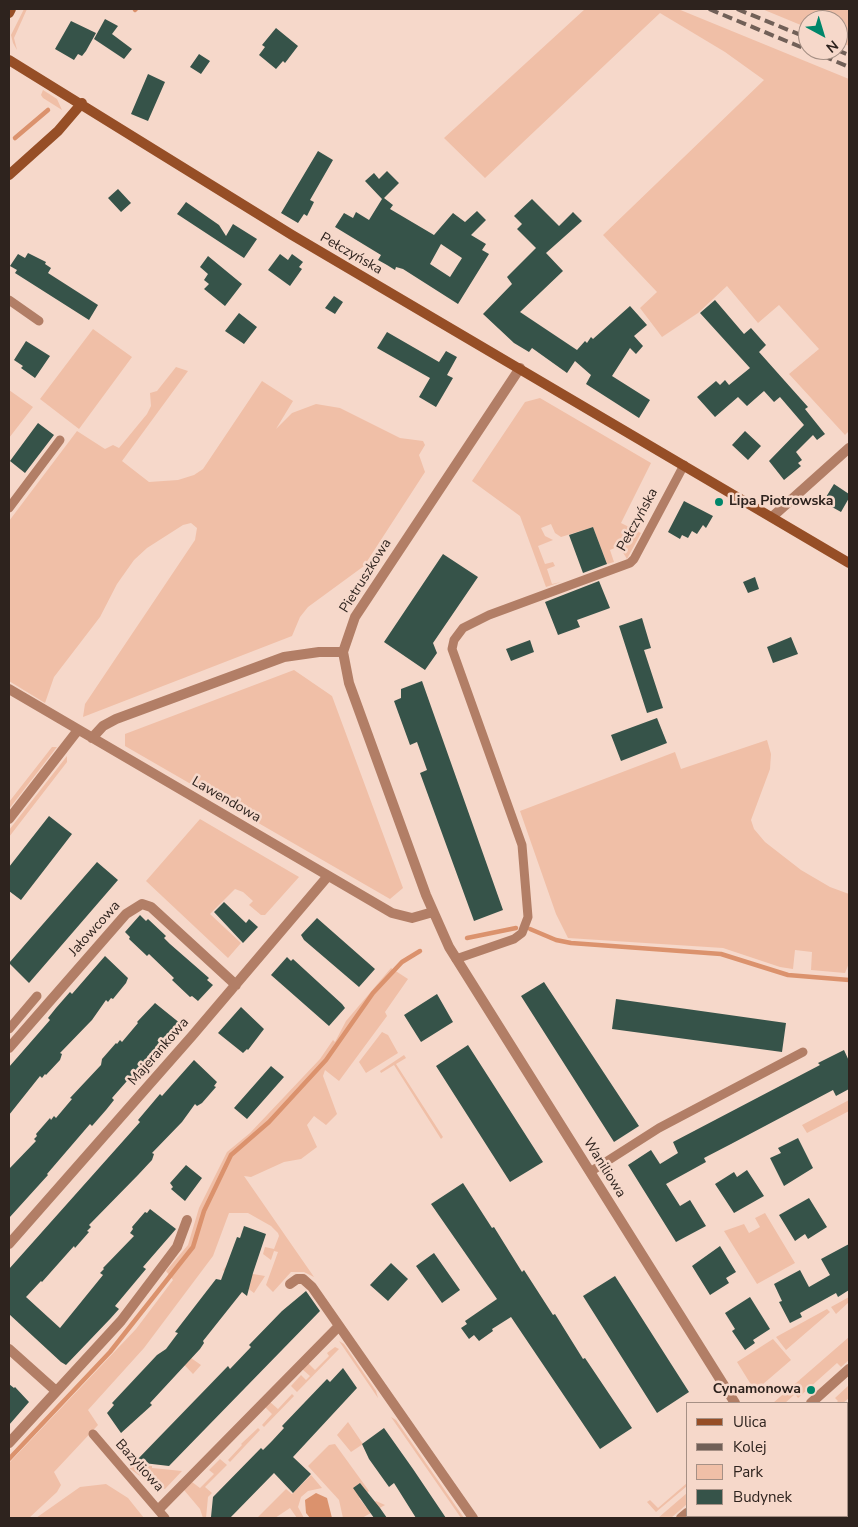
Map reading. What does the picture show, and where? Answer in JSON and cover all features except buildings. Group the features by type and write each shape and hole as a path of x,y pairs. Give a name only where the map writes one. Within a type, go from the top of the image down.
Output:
{"main road":[{"path":"9,13 11,9"},
{"name":"Pełczyńska","path":"9,60 82,103 292,235 849,563"},
{"path":"9,175 58,131 82,103"}],"street":[{"name":"Pietruszkowa","path":"343,652 351,625 366,598 520,368"},
{"path":"772,517 849,448"},
{"path":"92,738 103,726 116,719 284,657 319,652 343,652"},
{"name":"Waniliowa","path":"343,652 349,683 433,912 456,959 734,1402"},
{"name":"Lawendowa","path":"9,689 402,918 412,918 433,912"},
{"path":"9,819 78,730"},
{"name":"Majerankowa","path":"9,1244 236,985 328,876"},
{"name":"Jałowcowa","path":"9,1048 126,914 142,904 151,907 236,985"},
{"path":"9,1443 121,1321 177,1247 187,1220"},
{"path":"290,1284 297,1279 307,1281 473,1518"},
{"path":"162,1514 338,1327"},
{"path":"9,1349 56,1391"},
{"path":"811,1402 849,1369"}],"lane":[{"path":"9,300 39,321"},
{"path":"9,508 60,440"},
{"name":"Pełczyńska","path":"456,959 514,939 522,933 528,916 522,845 452,649 456,636 468,625 548,593 626,565 634,559 684,465"},
{"path":"9,1029 37,996"},
{"path":"590,1172 659,1128 803,1052"},
{"name":"Bazyliowa","path":"92,1434 162,1514"}],"green space":[{"path":"24,9 27,9 14,38 17,50 11,35"},
{"path":"585,9 678,9 798,58 798,60 803,60 849,79 849,431 845,435 789,374 819,349 779,305 758,323 727,286 698,313 662,337 640,308 657,292 603,235 764,80 725,52 660,13 485,178 444,138"},
{"path":"762,9 849,9 849,46 848,10 798,10 798,24"},
{"path":"43,90 57,99 62,110 43,98 41,95"},
{"path":"93,329 132,357 79,429 40,399"},
{"path":"176,367 188,371 122,461 149,482 178,480 194,475 203,469 262,381 293,401 276,429 292,413 316,404 340,408 400,438 423,441 425,445 419,455 425,472 364,566 308,607 300,617 292,636 83,717 85,704 195,540 197,528 191,523 183,525 147,548 134,560 117,584 100,617 54,677 45,703 9,681 9,521 77,431 105,449 113,445 119,448 147,414 151,406 150,393 157,391"},
{"path":"9,390 33,407 9,438"},
{"path":"540,398 651,463 621,523 641,533 627,559 619,546 610,550 614,562 607,564 593,527 561,537 555,533 551,524 541,528 545,536 553,540 538,546 545,564 553,562 555,566 547,569 552,584 561,582 546,587 520,516 472,481 525,402"},
{"path":"294,670 332,696 403,888 390,899 125,746 125,734"},
{"path":"767,740 771,754 770,769 751,820 754,829 765,842 801,870 830,887 849,894 849,963 845,973 811,970 812,952 795,950 793,969 780,967 723,948 568,938 556,914 520,811 675,752 681,769"},
{"path":"52,747 57,747 9,809 9,802"},
{"path":"67,756 67,762 9,837 9,830"},
{"path":"200,819 299,877 265,915 261,915 249,905 253,901 243,892 235,889 210,914 241,943 228,958 146,881"},
{"path":"391,968 408,979 385,1012 387,1016 339,1081 325,1070 323,1076 337,1114 326,1125 314,1116 307,1125 317,1147 301,1159 284,1162 251,1177 244,1176 314,1277 304,1272 291,1272 273,1292 266,1285 278,1252 274,1251 271,1260 263,1254 265,1247 274,1249 279,1236 278,1233 271,1226 248,1213 229,1213 213,1256 144,1348 88,1410 98,1425 54,1472 61,1485 57,1492 29,1518 9,1518 9,1463 136,1329 173,1280 166,1271 188,1245 199,1208 227,1152 250,1133 320,1059 333,1040 335,1042 346,1021"},
{"path":"382,1032 388,1035 398,1053 366,1073 359,1062"},
{"path":"404,1055 406,1058 396,1064 443,1137 441,1139 394,1065 381,1073 380,1071"},
{"path":"849,1100 849,1111 807,1133 802,1125"},
{"path":"765,1213 795,1263 757,1284 724,1231 744,1224 749,1233 760,1227 755,1218"},
{"path":"227,1265 265,1276 254,1293 223,1270"},
{"path":"849,1297 849,1302 836,1314 831,1307"},
{"path":"827,1309 830,1312 786,1350 776,1337"},
{"path":"849,1337 849,1360 841,1367 837,1363 798,1398 795,1394 786,1402 774,1402"},
{"path":"773,1339 791,1360 755,1391 737,1362"},
{"path":"339,1341 344,1344 376,1391 378,1398"},
{"path":"335,1347 339,1349 297,1392 291,1386 301,1375 306,1380 310,1376 302,1369 308,1363 315,1370 329,1356 327,1353"},
{"path":"168,1348 191,1358 201,1365 193,1374"},
{"path":"849,1385 849,1398 844,1402 837,1402 835,1398"},
{"path":"292,1394 294,1396 264,1427 262,1425 272,1414 265,1407 270,1402 278,1409"},
{"path":"391,1417 396,1420 464,1518 461,1518"},
{"path":"348,1422 363,1444 351,1452 337,1435"},
{"path":"258,1428 260,1430 230,1462 228,1460 241,1444"},
{"path":"335,1444 369,1491 359,1498 366,1507 376,1501 385,1505 362,1518 343,1518 339,1500 308,1466 329,1445"},
{"path":"220,1459 227,1465 205,1487 212,1493 208,1497 206,1518 203,1518 200,1509 184,1490 192,1482 200,1488 214,1474 209,1470"},
{"path":"141,1465 182,1471 165,1489 151,1484 129,1468"},
{"path":"311,1475 322,1488 308,1491 301,1497 298,1507 304,1518 297,1518 290,1508 275,1518 257,1518 286,1489 292,1494"},
{"path":"106,1484 128,1498 144,1518 36,1518 80,1487"},
{"path":"686,1484 686,1487 656,1512 647,1502 650,1500 658,1508"},
{"path":"686,1494 686,1505 671,1518 658,1518"}],"shaded area":[{"path":"316,1493 327,1498 332,1518 310,1518 306,1513 305,1500"}],"waterway":[{"path":"15,138 48,110"},
{"path":"467,938 516,928"},
{"path":"530,929 556,940 571,943 721,954 788,975 849,980"},
{"path":"9,1459 110,1352 193,1247 204,1211 231,1155 269,1122 326,1060 373,993 402,962 420,951"}],"railway":[{"path":"709,9 798,46"},
{"path":"737,9 798,34"},
{"path":"833,60 849,67"}],"place":[{"name":"Lipa Piotrowska","path":"719,502"},
{"name":"Cynamonowa","path":"811,1390"}]}
